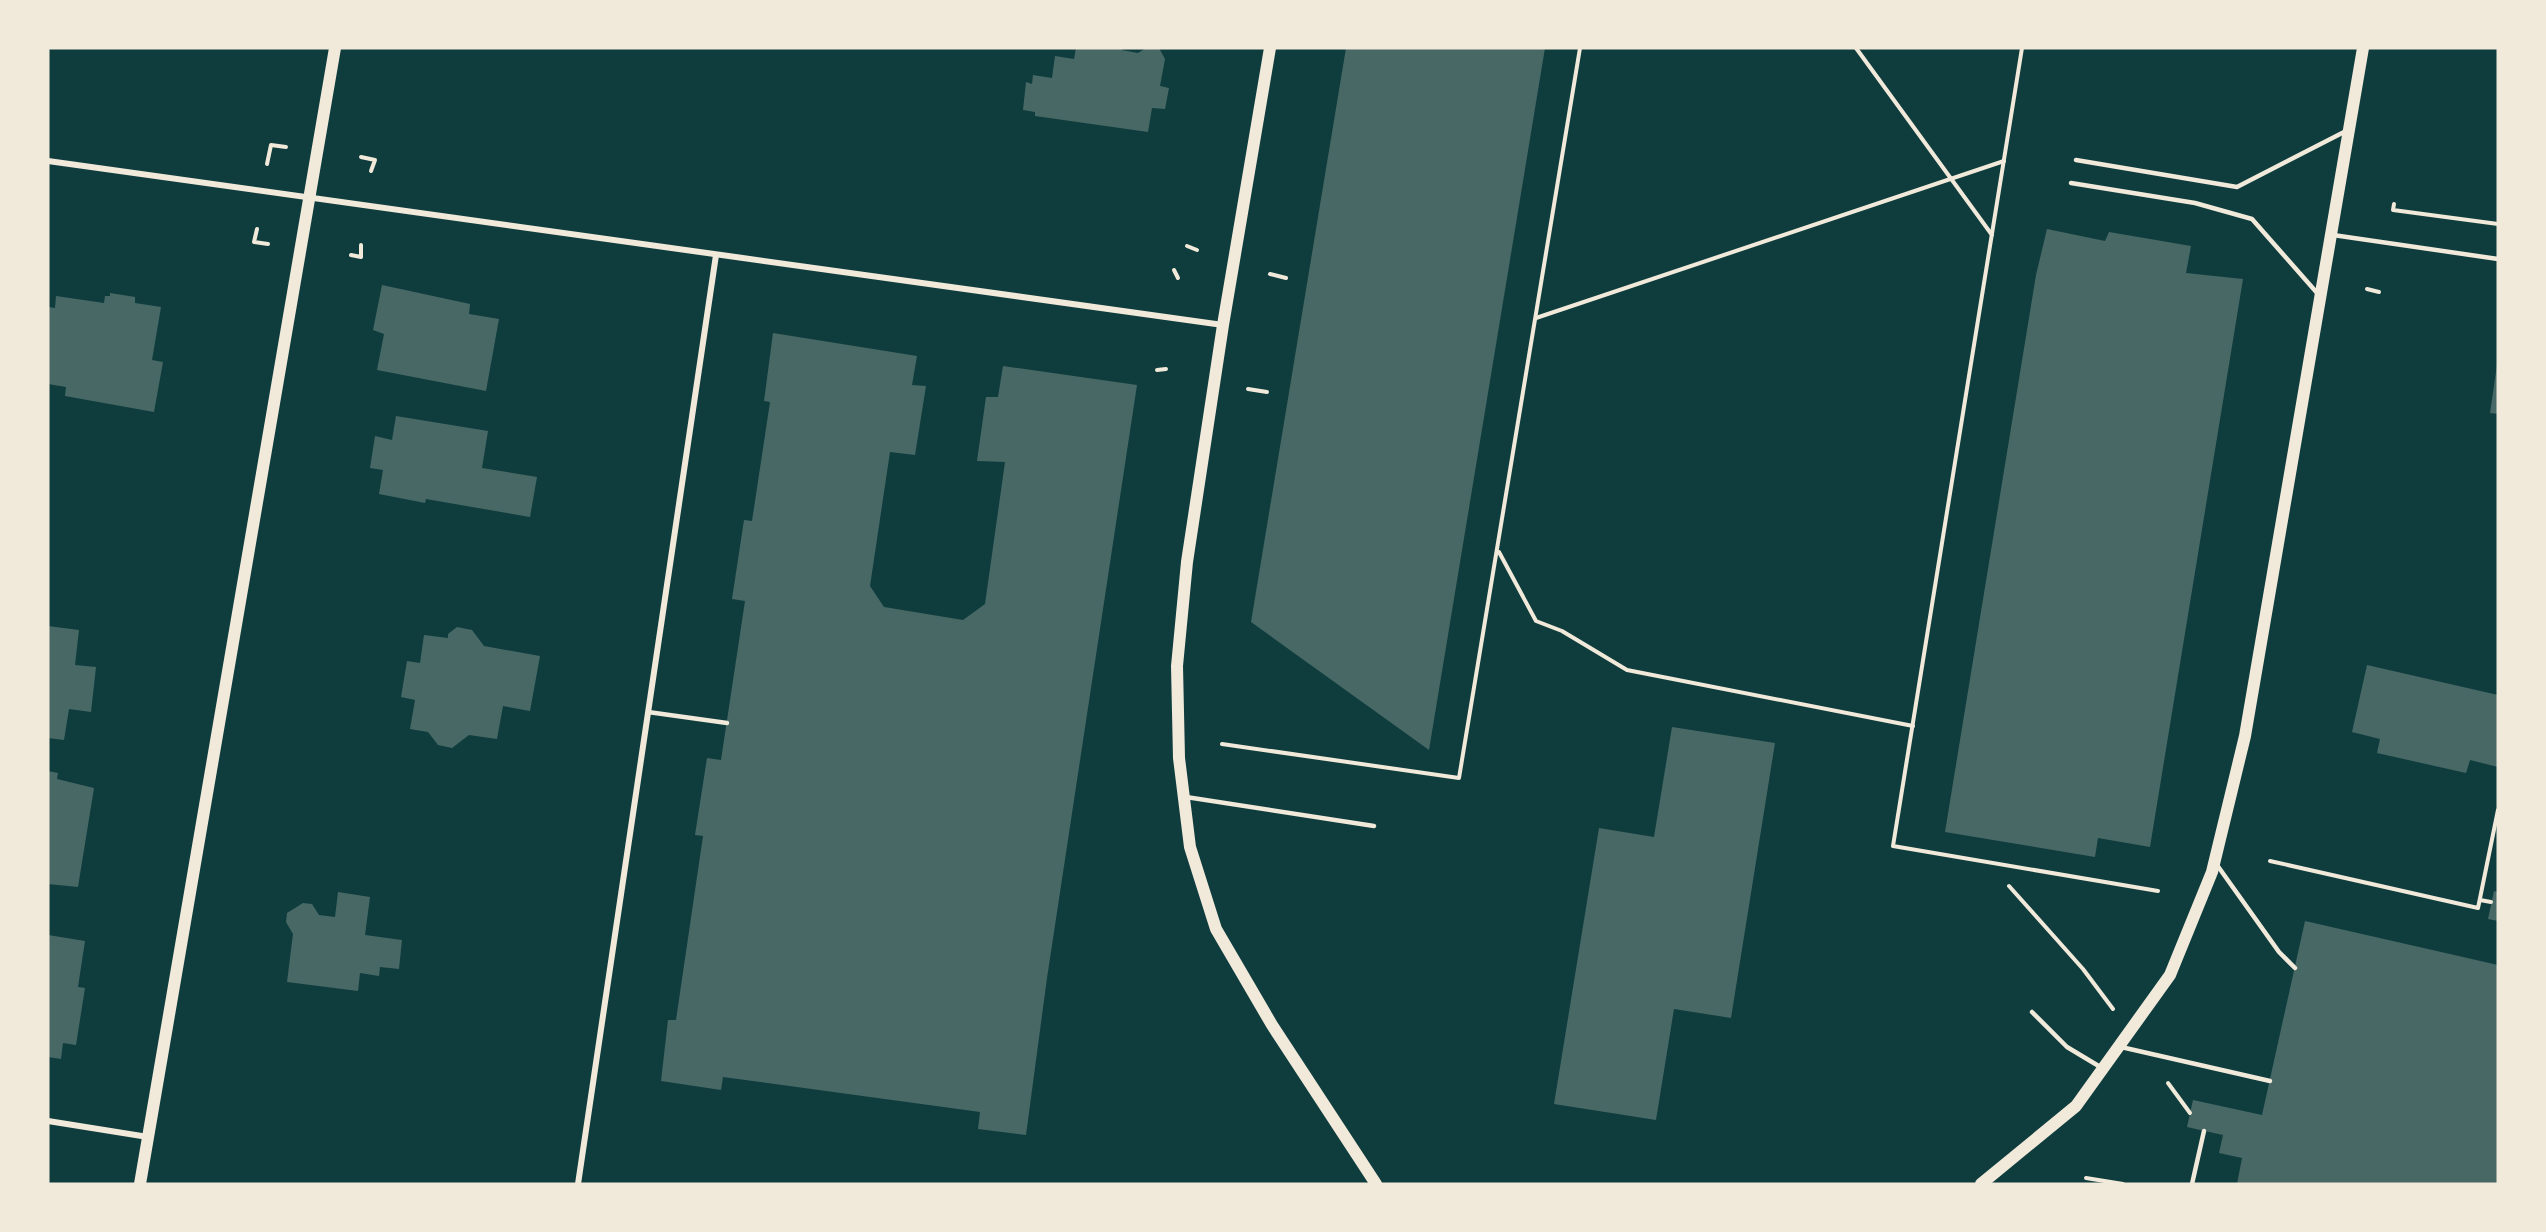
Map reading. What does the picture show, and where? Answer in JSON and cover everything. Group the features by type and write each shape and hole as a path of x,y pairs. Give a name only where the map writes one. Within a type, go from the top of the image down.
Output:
{"main road":[{"path":"140,1184 335,48"},
{"path":"1270,48 1223,325 1187,562 1177,666 1179,758 1190,847 1216,929 1272,1025 1376,1184"},
{"path":"1981,1184 2076,1106 2170,975 2215,861 2246,735 2363,48"}],"street":[{"path":"48,161 1223,325"},
{"path":"578,1184 716,255"},
{"path":"48,1121 148,1137"}],"lane":[{"path":"2076,160 2237,187 2349,129"},
{"path":"2071,183 2195,203 2252,219 2320,296"},
{"path":"2331,234 2498,259"},
{"path":"648,712 727,723"},
{"path":"1184,796 1374,826"},
{"path":"2215,861 2274,945 2295,968"},
{"path":"2032,1012 2067,1047 2102,1068"},
{"path":"2118,1047 2270,1081"},
{"path":"2192,1184 2204,1131"}],"path":[{"path":"1222,744 1459,778 1580,48"},
{"path":"1856,48 1993,236"},
{"path":"2022,48 1893,846 2158,891"},
{"path":"267,164 271,145 286,147"},
{"path":"361,157 375,159 371,171"},
{"path":"1536,318 2004,161"},
{"path":"2394,204 2393,210 2498,224"},
{"path":"257,229 254,242 268,244"},
{"path":"351,255 361,257 361,245"},
{"path":"1187,246 1197,250"},
{"path":"1174,270 1178,278"},
{"path":"1270,274 1286,278"},
{"path":"2367,289 2379,292"},
{"path":"1157,370 1166,369"},
{"path":"1248,389 1267,392"},
{"path":"1498,551 1536,621 1562,631 1628,670 1913,726"},
{"path":"2270,861 2478,908 2498,810"},
{"path":"2009,886 2083,969 2118,1017"},
{"path":"2480,900 2491,902"},
{"path":"2162,1074 2190,1113"},
{"path":"2086,1178 2123,1184"}],"building":[{"path":"1076,48 1122,48 1122,50 1138,53 1146,48 1159,48 1165,59 1160,86 1169,88 1165,109 1152,108 1148,132 1035,116 1035,112 1023,110 1026,82 1032,84 1033,75 1052,78 1055,56 1074,59"},
{"path":"1346,48 1545,48 1429,750 1251,622"},
{"path":"2047,229 2105,241 2109,232 2191,246 2186,273 2243,279 2150,847 2098,838 2095,857 1945,832 2036,275"},
{"path":"382,285 470,304 469,314 499,319 486,391 377,370 384,334 373,330"},
{"path":"110,293 135,297 135,303 161,307 152,360 163,362 154,412 65,396 66,387 48,384 48,307 55,308 56,296 104,303 105,296 110,296"},
{"path":"773,333 917,356 912,385 926,386 915,455 890,452 870,586 884,607 963,620 985,604 1005,462 977,461 986,397 998,397 1003,366 1137,385 1047,978 1026,1135 978,1129 980,1112 723,1077 721,1090 661,1081 668,1020 676,1020 703,836 695,835 707,758 721,760 745,601 732,599 744,520 752,521 770,402 764,401"},
{"path":"2498,365 2498,414 2490,413"},
{"path":"396,416 488,431 482,468 537,477 530,517 426,499 425,503 379,494 383,470 370,468 375,436 392,440"},
{"path":"48,626 79,630 75,665 96,667 91,712 69,709 64,740 48,738"},
{"path":"457,627 472,630 484,646 540,656 530,711 503,706 497,739 469,735 452,748 438,745 428,732 410,729 415,700 401,697 407,661 420,663 424,635 448,638 448,634"},
{"path":"2367,665 2498,695 2498,767 2470,760 2466,773 2377,753 2380,739 2352,732"},
{"path":"1672,727 1775,743 1731,1018 1674,1009 1656,1120 1554,1104 1599,828 1654,837"},
{"path":"48,771 58,773 57,779 94,788 78,887 48,884"},
{"path":"2494,891 2498,892 2498,921 2488,919"},
{"path":"338,892 370,897 365,935 402,940 399,969 380,967 379,976 360,973 358,991 287,982 293,934 286,922 287,913 303,903 312,904 319,915 335,917"},
{"path":"2305,921 2498,965 2498,1184 2237,1184 2242,1158 2219,1153 2223,1135 2187,1127 2193,1100 2262,1115"},
{"path":"48,935 85,941 78,987 85,988 76,1045 63,1043 61,1059 48,1057"}]}
